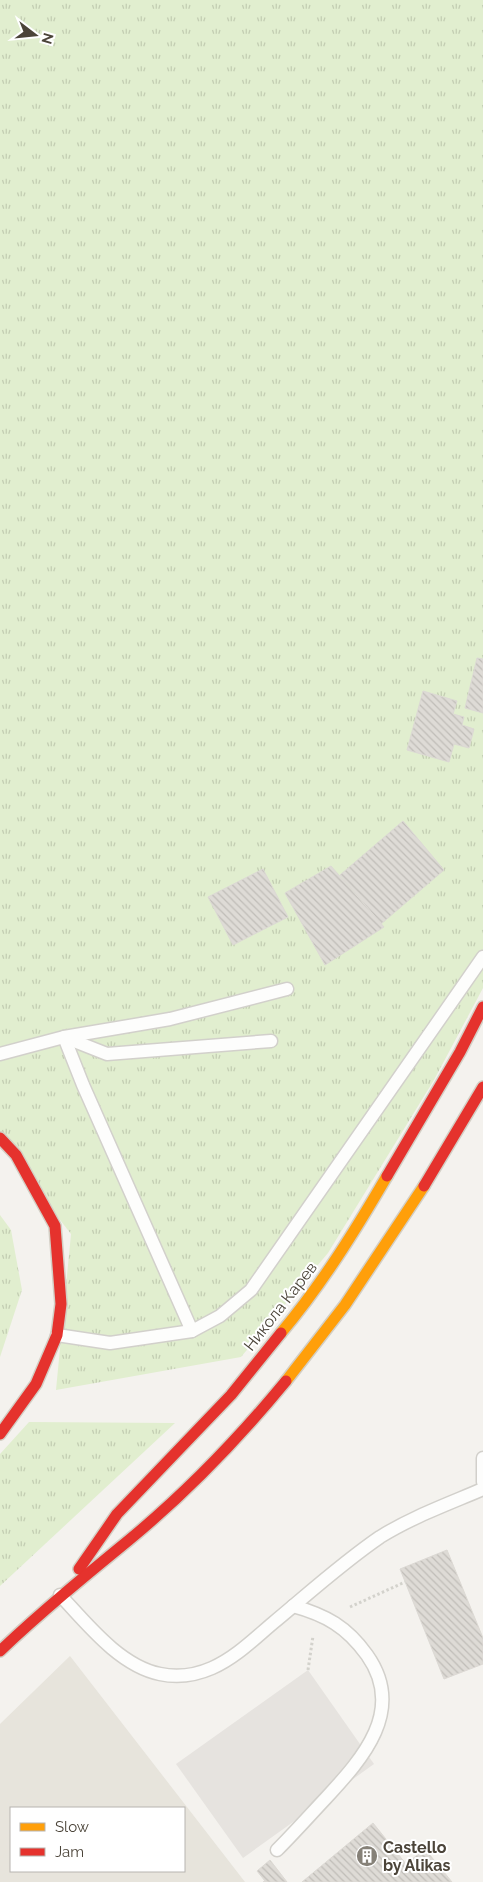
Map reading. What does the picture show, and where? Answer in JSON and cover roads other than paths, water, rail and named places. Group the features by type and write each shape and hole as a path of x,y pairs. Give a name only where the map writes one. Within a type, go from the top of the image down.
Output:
{"street":[{"name":"Никола Карев","path":"60,1595 117,1514 231,1395 306,1304 352,1238 460,1052 483,1007"},
{"name":"Никола Карев","path":"0,1651 60,1595 130,1539 168,1504 241,1432 285,1383 365,1277 444,1154 483,1087"},
{"path":"0,1138 16,1155 55,1226 61,1304 57,1335 36,1384 0,1434"}],"lane":[{"path":"57,1335 110,1343 192,1331 220,1316 251,1290 483,957"},
{"path":"0,1054 64,1037 170,1019 287,989"},
{"path":"64,1037 82,1085 192,1331"},
{"path":"64,1037 107,1054 272,1041"},
{"path":"483,1458 483,1482"},
{"path":"60,1595 98,1637 147,1670 172,1676 199,1673 227,1660 350,1559 381,1537 416,1518 483,1489"},
{"path":"277,1850 362,1757 380,1721 382,1704 382,1690 378,1675 372,1662 353,1637 332,1621 293,1606"}],"place":[{"name":"Castello by Alikas","path":"367,1856"}]}
